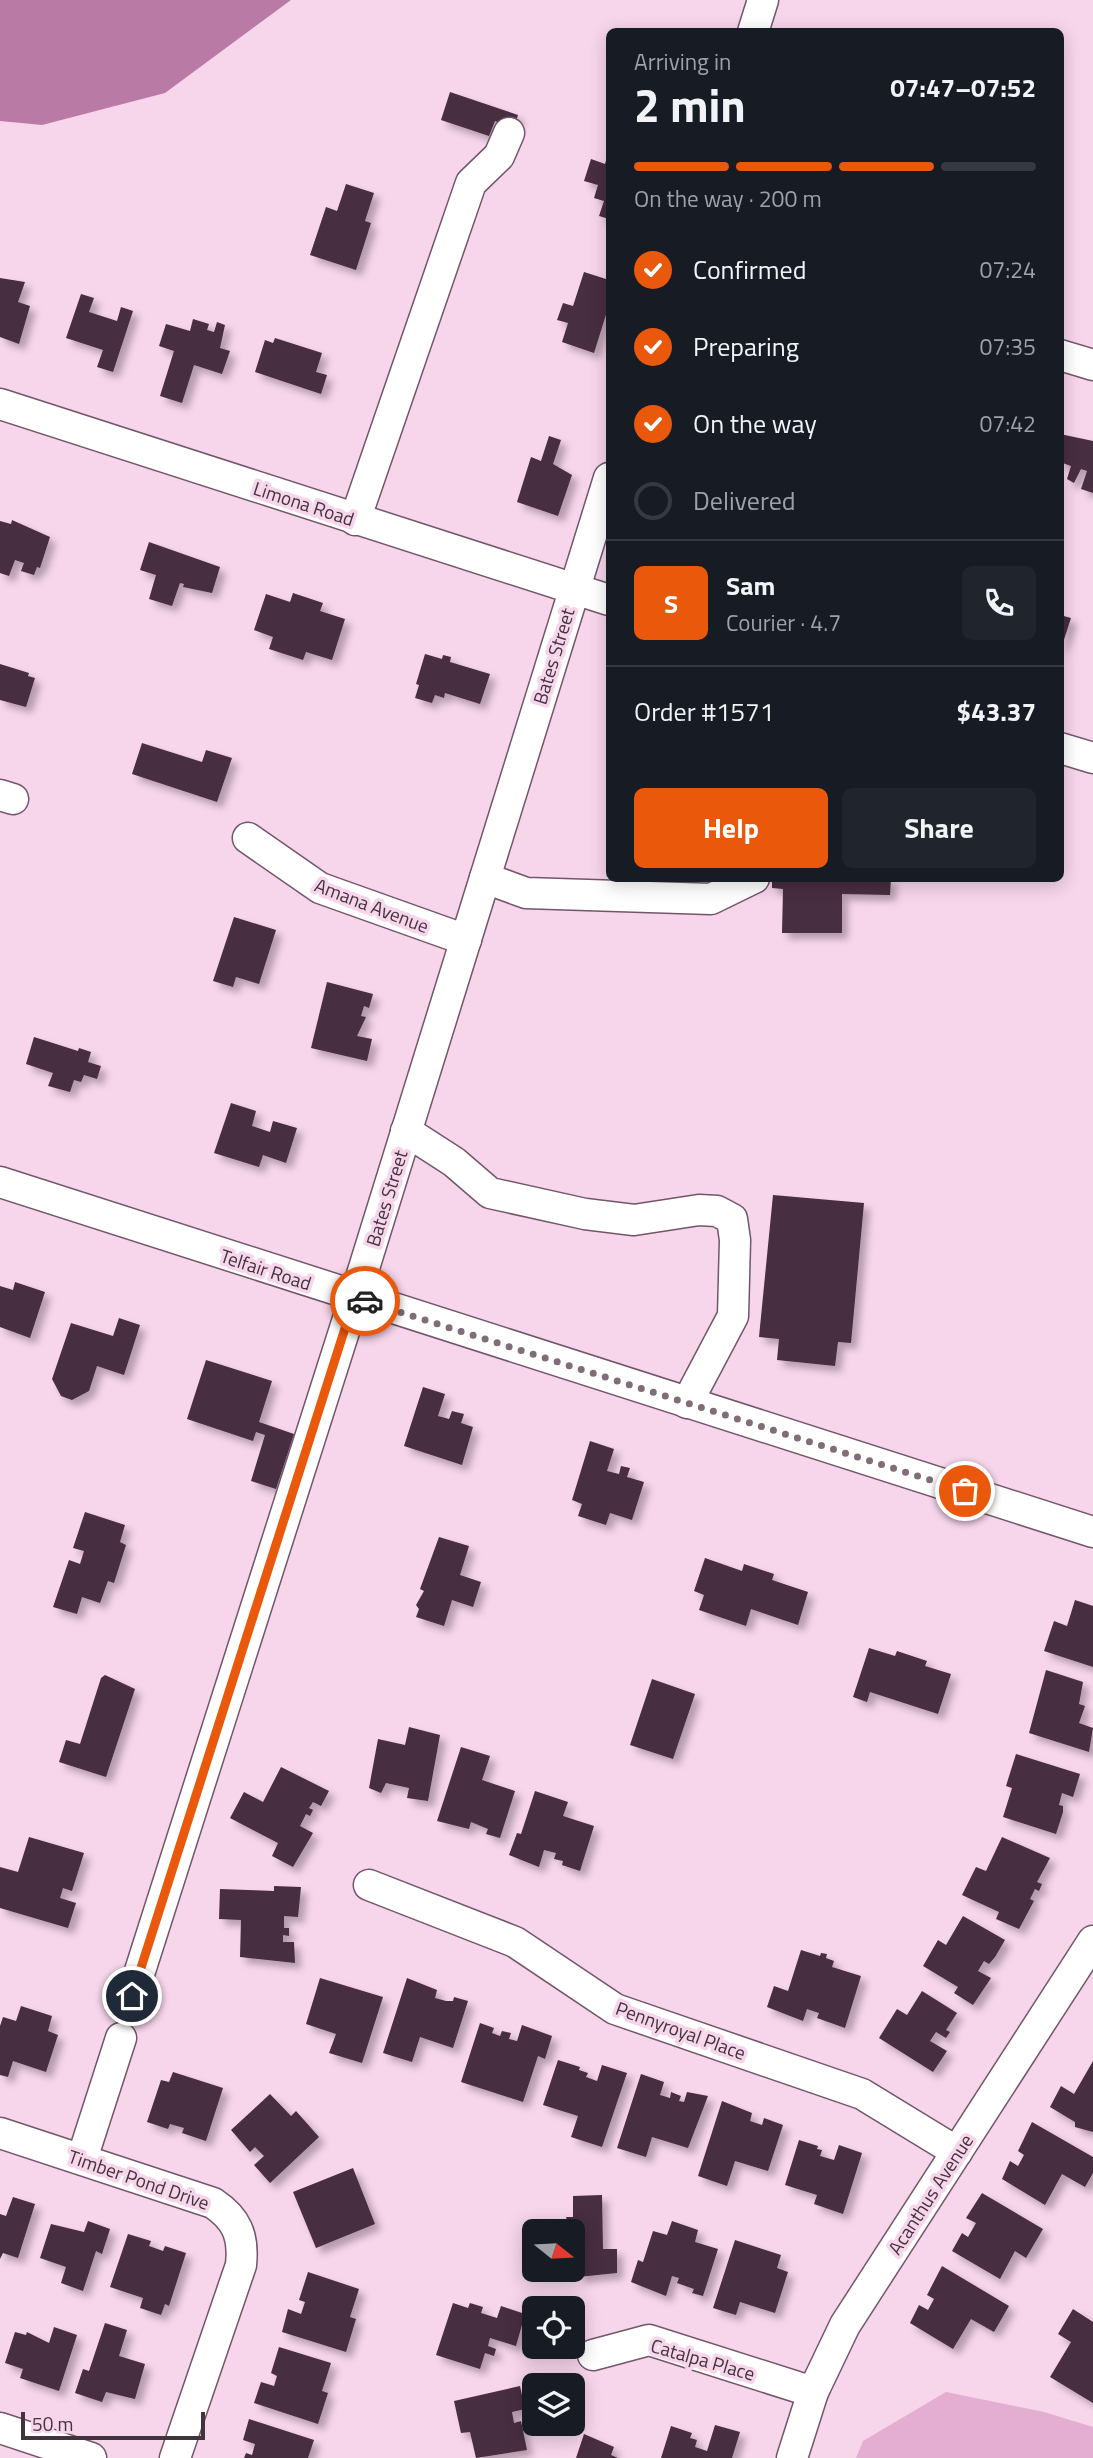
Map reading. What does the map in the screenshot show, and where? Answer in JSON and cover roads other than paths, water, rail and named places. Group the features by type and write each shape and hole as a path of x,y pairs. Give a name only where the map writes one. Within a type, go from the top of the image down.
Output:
{"street":[{"path":"754,28 763,0"},
{"path":"355,520 471,183 499,156 509,133"},
{"path":"1064,356 1093,365"},
{"name":"Limona Road","path":"0,404 606,599"},
{"name":"Bates Street","path":"132,1996 355,1297 606,487"},
{"path":"1064,749 1093,758"},
{"name":"Amana Avenue","path":"248,838 320,888 466,940"},
{"path":"485,878 526,893 711,899 746,882"},
{"path":"406,1131 454,1162 490,1194 585,1214 634,1220 699,1210 717,1211 732,1219 735,1268 733,1316 687,1403"},
{"name":"Telfair Road","path":"0,1182 1093,1532"},
{"name":"Pennyroyal Place","path":"369,1885 515,1942 615,2009 862,2094 957,2152"},
{"name":"Acanthus Avenue","path":"792,2458 813,2392 845,2325 1093,1941"},
{"path":"82,2159 121,2038"},
{"name":"Timber Pond Drive","path":"0,2133 213,2203 228,2213 238,2228 243,2245 242,2265 175,2458"},
{"name":"Catalpa Place","path":"593,2355 649,2340 813,2392"},
{"path":"0,2428 91,2458"}]}
